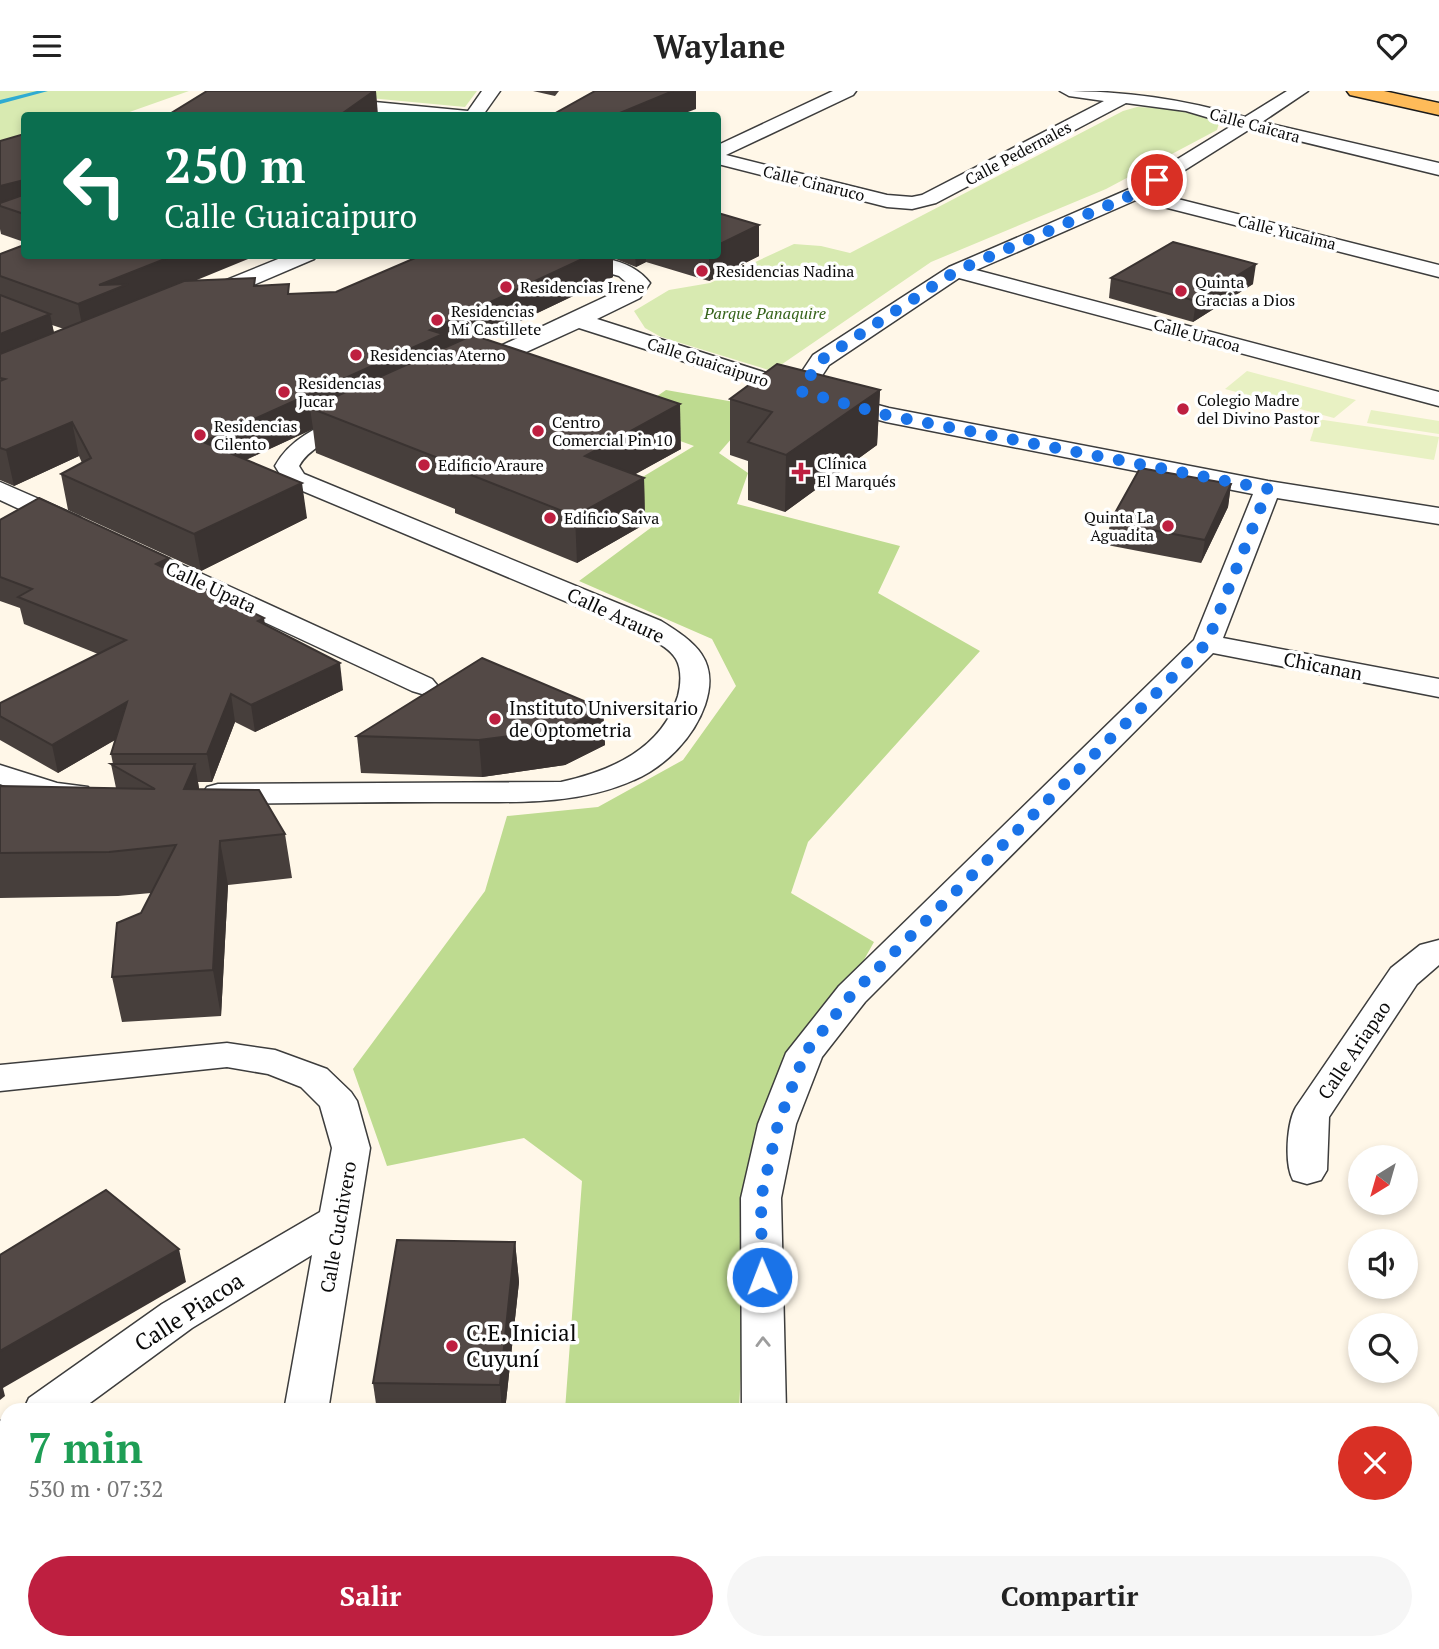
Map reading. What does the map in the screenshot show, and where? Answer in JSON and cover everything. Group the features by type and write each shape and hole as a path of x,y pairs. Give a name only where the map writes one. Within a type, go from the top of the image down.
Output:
{"main road":[{"path":"1357,91 1439,109"},
{"path":"1412,91 1439,97"}],"street":[{"path":"476,112 491,91"},
{"path":"721,150 846,91"},
{"name":"Calle Caicara","path":"1069,91 1187,106 1439,169"},
{"path":"800,391 821,360 956,271 1134,194 1299,91"},
{"name":"Calle Pedernales","path":"912,203 929,199 1123,98"},
{"path":"312,101 431,112"},
{"name":"Calle Cinaruco","path":"721,150 887,201 912,203"},
{"name":"Calle Yucaima","path":"1134,194 1439,271"},
{"path":"196,301 297,259"},
{"path":"444,381 632,293 639,283 626,272 582,259"},
{"name":"Calle Uracoa","path":"956,271 1439,398"},
{"name":"Calle Guaicaipuro","path":"578,320 800,391 886,415 1268,489 1439,516"},
{"name":"Calle Araure","path":"188,795 561,791 603,782 636,767 660,748 680,726 690,706 694,685 692,661 677,643 651,627 295,479 287,466 292,454 310,442 383,409"},
{"path":"764,1403 761,1198 778,1124 805,1053 852,994 1207,643 1268,489"},
{"name":"Calle Upata","path":"0,490 422,685"},
{"name":"Chicanan","path":"1207,643 1439,688"},
{"path":"0,774 53,792 105,795"},
{"name":"Calle Ariapao","path":"1307,1170 1310,1116 1404,975 1432,953 1439,951"},
{"name":"Calle Cuchivero","path":"0,1078 227,1055 275,1063 314,1078 338,1101 351,1148 307,1403"},
{"name":"Calle Piacoa","path":"56,1403 177,1316 339,1220"}],"green space":[{"path":"0,91 189,91 130,112 21,112 21,151 0,159"},
{"path":"295,91 477,91 465,107"},
{"name":"Parque Panaquire","path":"1137,107 1179,111 1219,123 1217,130 1106,189 931,262 772,371 661,337 645,328 634,311 669,290 710,283 794,244 821,246 850,253 1123,111"},
{"path":"1247,371 1356,400 1334,418 1225,389"},
{"path":"666,390 740,403 740,429 719,453 748,473 737,504 900,546 878,593 980,651 808,842 791,893 874,942 751,1160 739,1403 566,1403 582,1181 524,1138 387,1166 353,1069 485,891 507,816 598,807 683,760 736,686 712,639 579,581 660,521 606,499 694,446 622,420"},
{"path":"1371,410 1439,421 1439,434 1367,423"},
{"path":"1317,419 1439,437 1434,460 1310,441"}],"building":[{"path":"207,91 374,91 344,112 173,112"},
{"path":"595,91 673,91 622,112 557,112"},
{"path":"21,135 21,213 0,206 0,203 20,196 20,181 0,186 0,141"},
{"path":"721,214 759,225 721,244"},
{"path":"1173,242 1256,264 1196,301 1111,278"},
{"path":"21,246 21,259 165,259 99,285 128,284 78,304 0,276 0,254"},
{"path":"413,259 582,259 430,330 443,334 203,442 302,483 194,534 61,474 91,458 72,422 6,450 0,448 0,381 5,379 0,378 0,354 184,281 255,278 254,286 289,284 288,294 336,292"},
{"path":"0,295 50,314 0,334"},
{"path":"473,335 680,404 585,456 644,478 575,516 451,467 456,465 310,408"},
{"path":"777,364 880,390 786,455 748,442 772,412 730,399"},
{"path":"1140,468 1231,484 1205,540 1110,522"},
{"path":"39,498 169,558 156,564 264,618 258,621 340,663 251,705 231,694 207,754 111,754 127,702 52,745 0,716 0,703 126,640 18,597 32,589 0,577 0,520"},
{"path":"482,658 603,709 563,729 479,740 357,736"},
{"path":"111,764 195,764 184,789 259,790 285,834 220,841 213,970 112,977 117,923 141,913 176,845 109,852 0,853 0,786 155,789"},
{"path":"106,1190 179,1249 0,1351 0,1255"},
{"name":"C.E. Inicial Cuyuní","path":"397,1240 515,1242 500,1385 373,1383"}],"waterway":[{"path":"0,102 45,91"}],"place":[{"name":"Residencias Nadina","path":"702,271"},
{"name":"Residencias Irene","path":"506,287"},
{"name":"Quinta Gracias a Dios","path":"1181,291"},
{"name":"Residencias Mi Castillete","path":"437,320"},
{"name":"Residencias Aterno","path":"356,355"},
{"name":"Residencias Jucar","path":"284,392"},
{"name":"Colegio Madre del Divino Pastor","path":"1183,409"},
{"name":"Centro Comercial Pin 10","path":"538,431"},
{"name":"Residencias Cilento","path":"200,435"},
{"name":"Edificio Araure","path":"424,465"},
{"name":"Clínica El Marqués","path":"801,472"},
{"name":"Edificio Saiva","path":"550,518"},
{"name":"Quinta La Aguadita","path":"1168,526"},
{"name":"Instituto Universitario de Optometria","path":"495,719"},
{"name":"C.E. Inicial Cuyuní","path":"452,1346"}],"route":[{"path":"762,1277 761,1198 778,1124 805,1053 852,994 1207,643 1268,489 886,415 800,391 821,360 956,271 1134,194 1157,180"}]}
